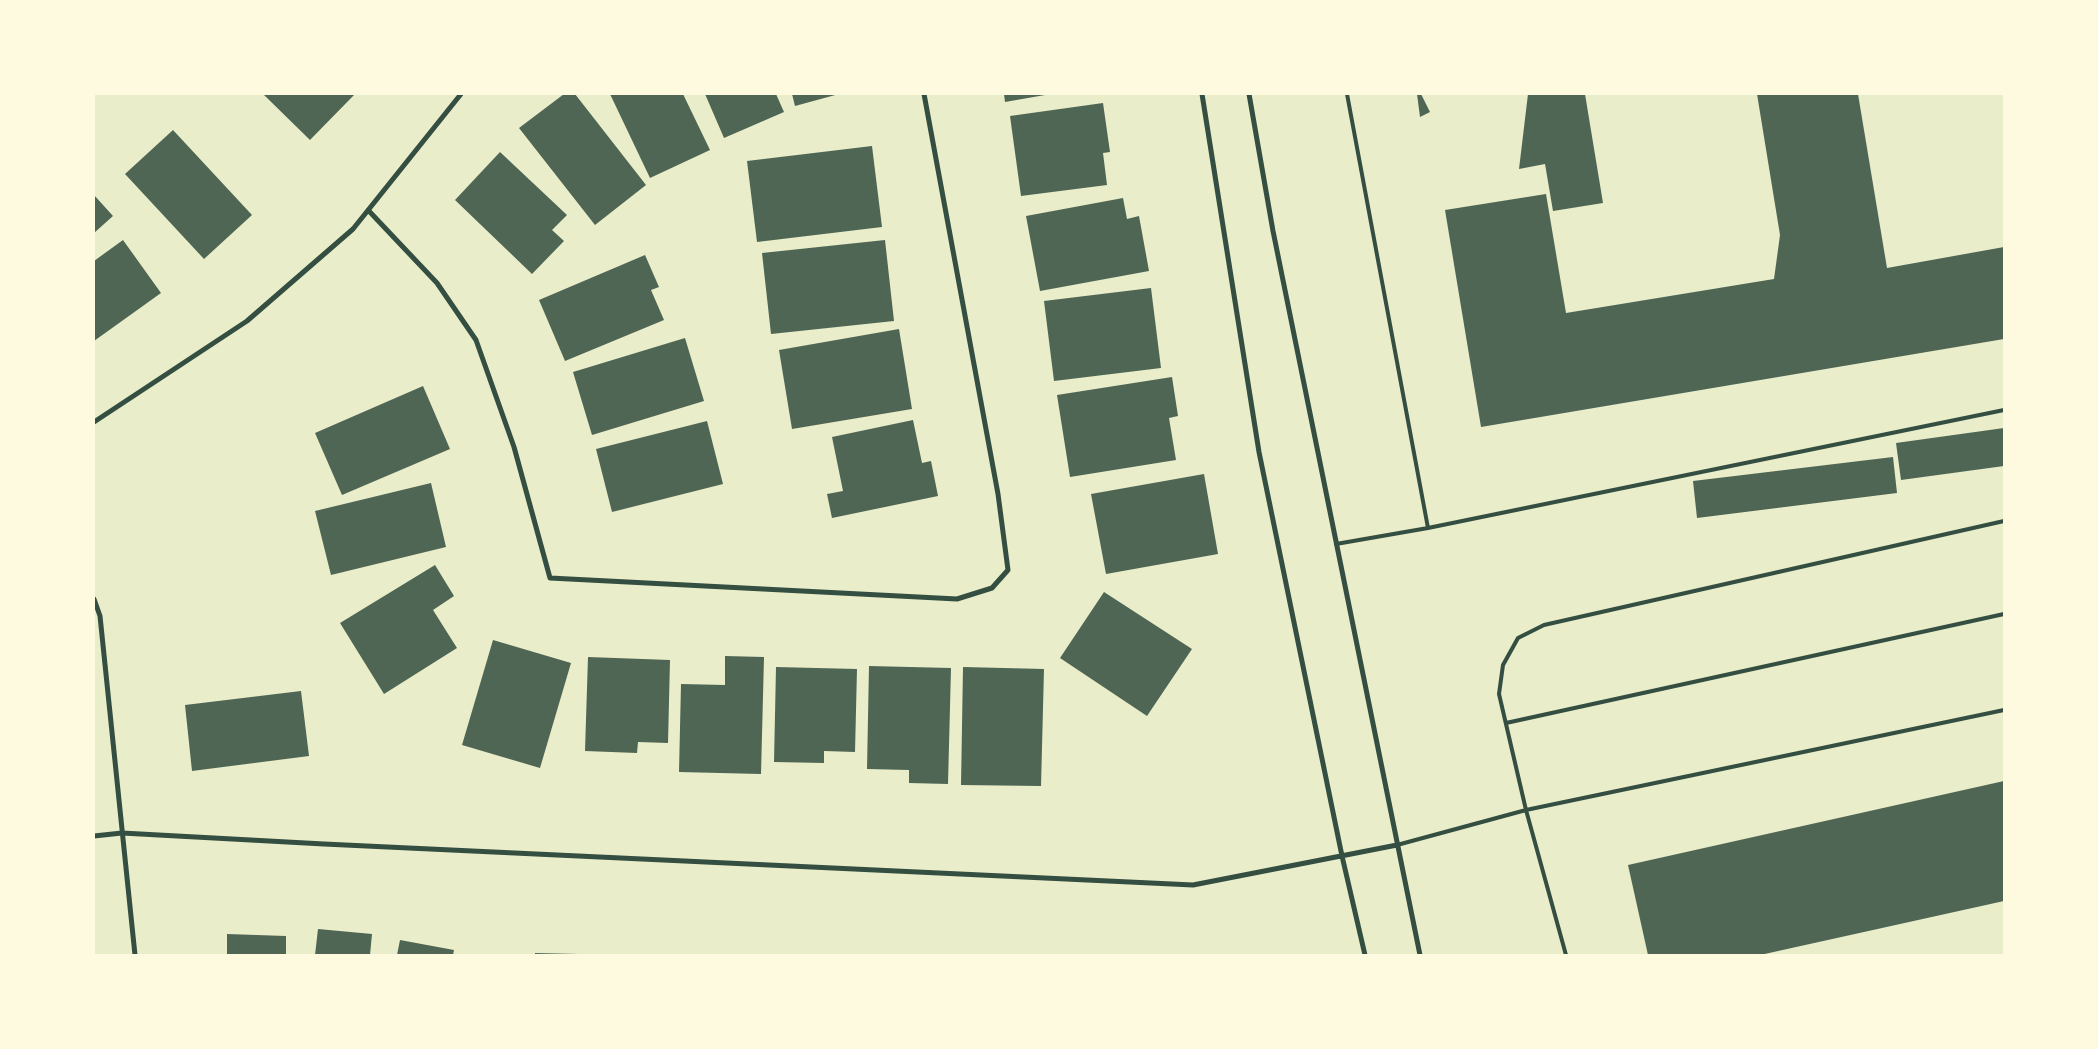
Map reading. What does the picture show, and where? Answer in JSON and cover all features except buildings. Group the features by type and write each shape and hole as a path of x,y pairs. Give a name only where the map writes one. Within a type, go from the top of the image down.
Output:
{"street":[{"path":"94,422 247,321 353,230 461,94"},
{"path":"368,210 437,283 476,340 514,447 550,578 957,599 992,588 1008,570 998,494 924,94"},
{"path":"1202,94 1259,452 1342,856 1365,955"},
{"path":"1249,94 1273,231 1420,955"},
{"path":"94,599 100,616 135,955"},
{"path":"94,836 122,833 354,846 1193,885 1397,845"}],"lane":[{"path":"1347,94 1428,528"},
{"path":"1336,544 1428,528 2004,410"},
{"path":"1566,955 1526,810 1499,694 1503,665 1518,638 1544,625 2004,522"},
{"path":"1506,723 2004,614"},
{"path":"1397,845 1526,810 2004,710"}]}
